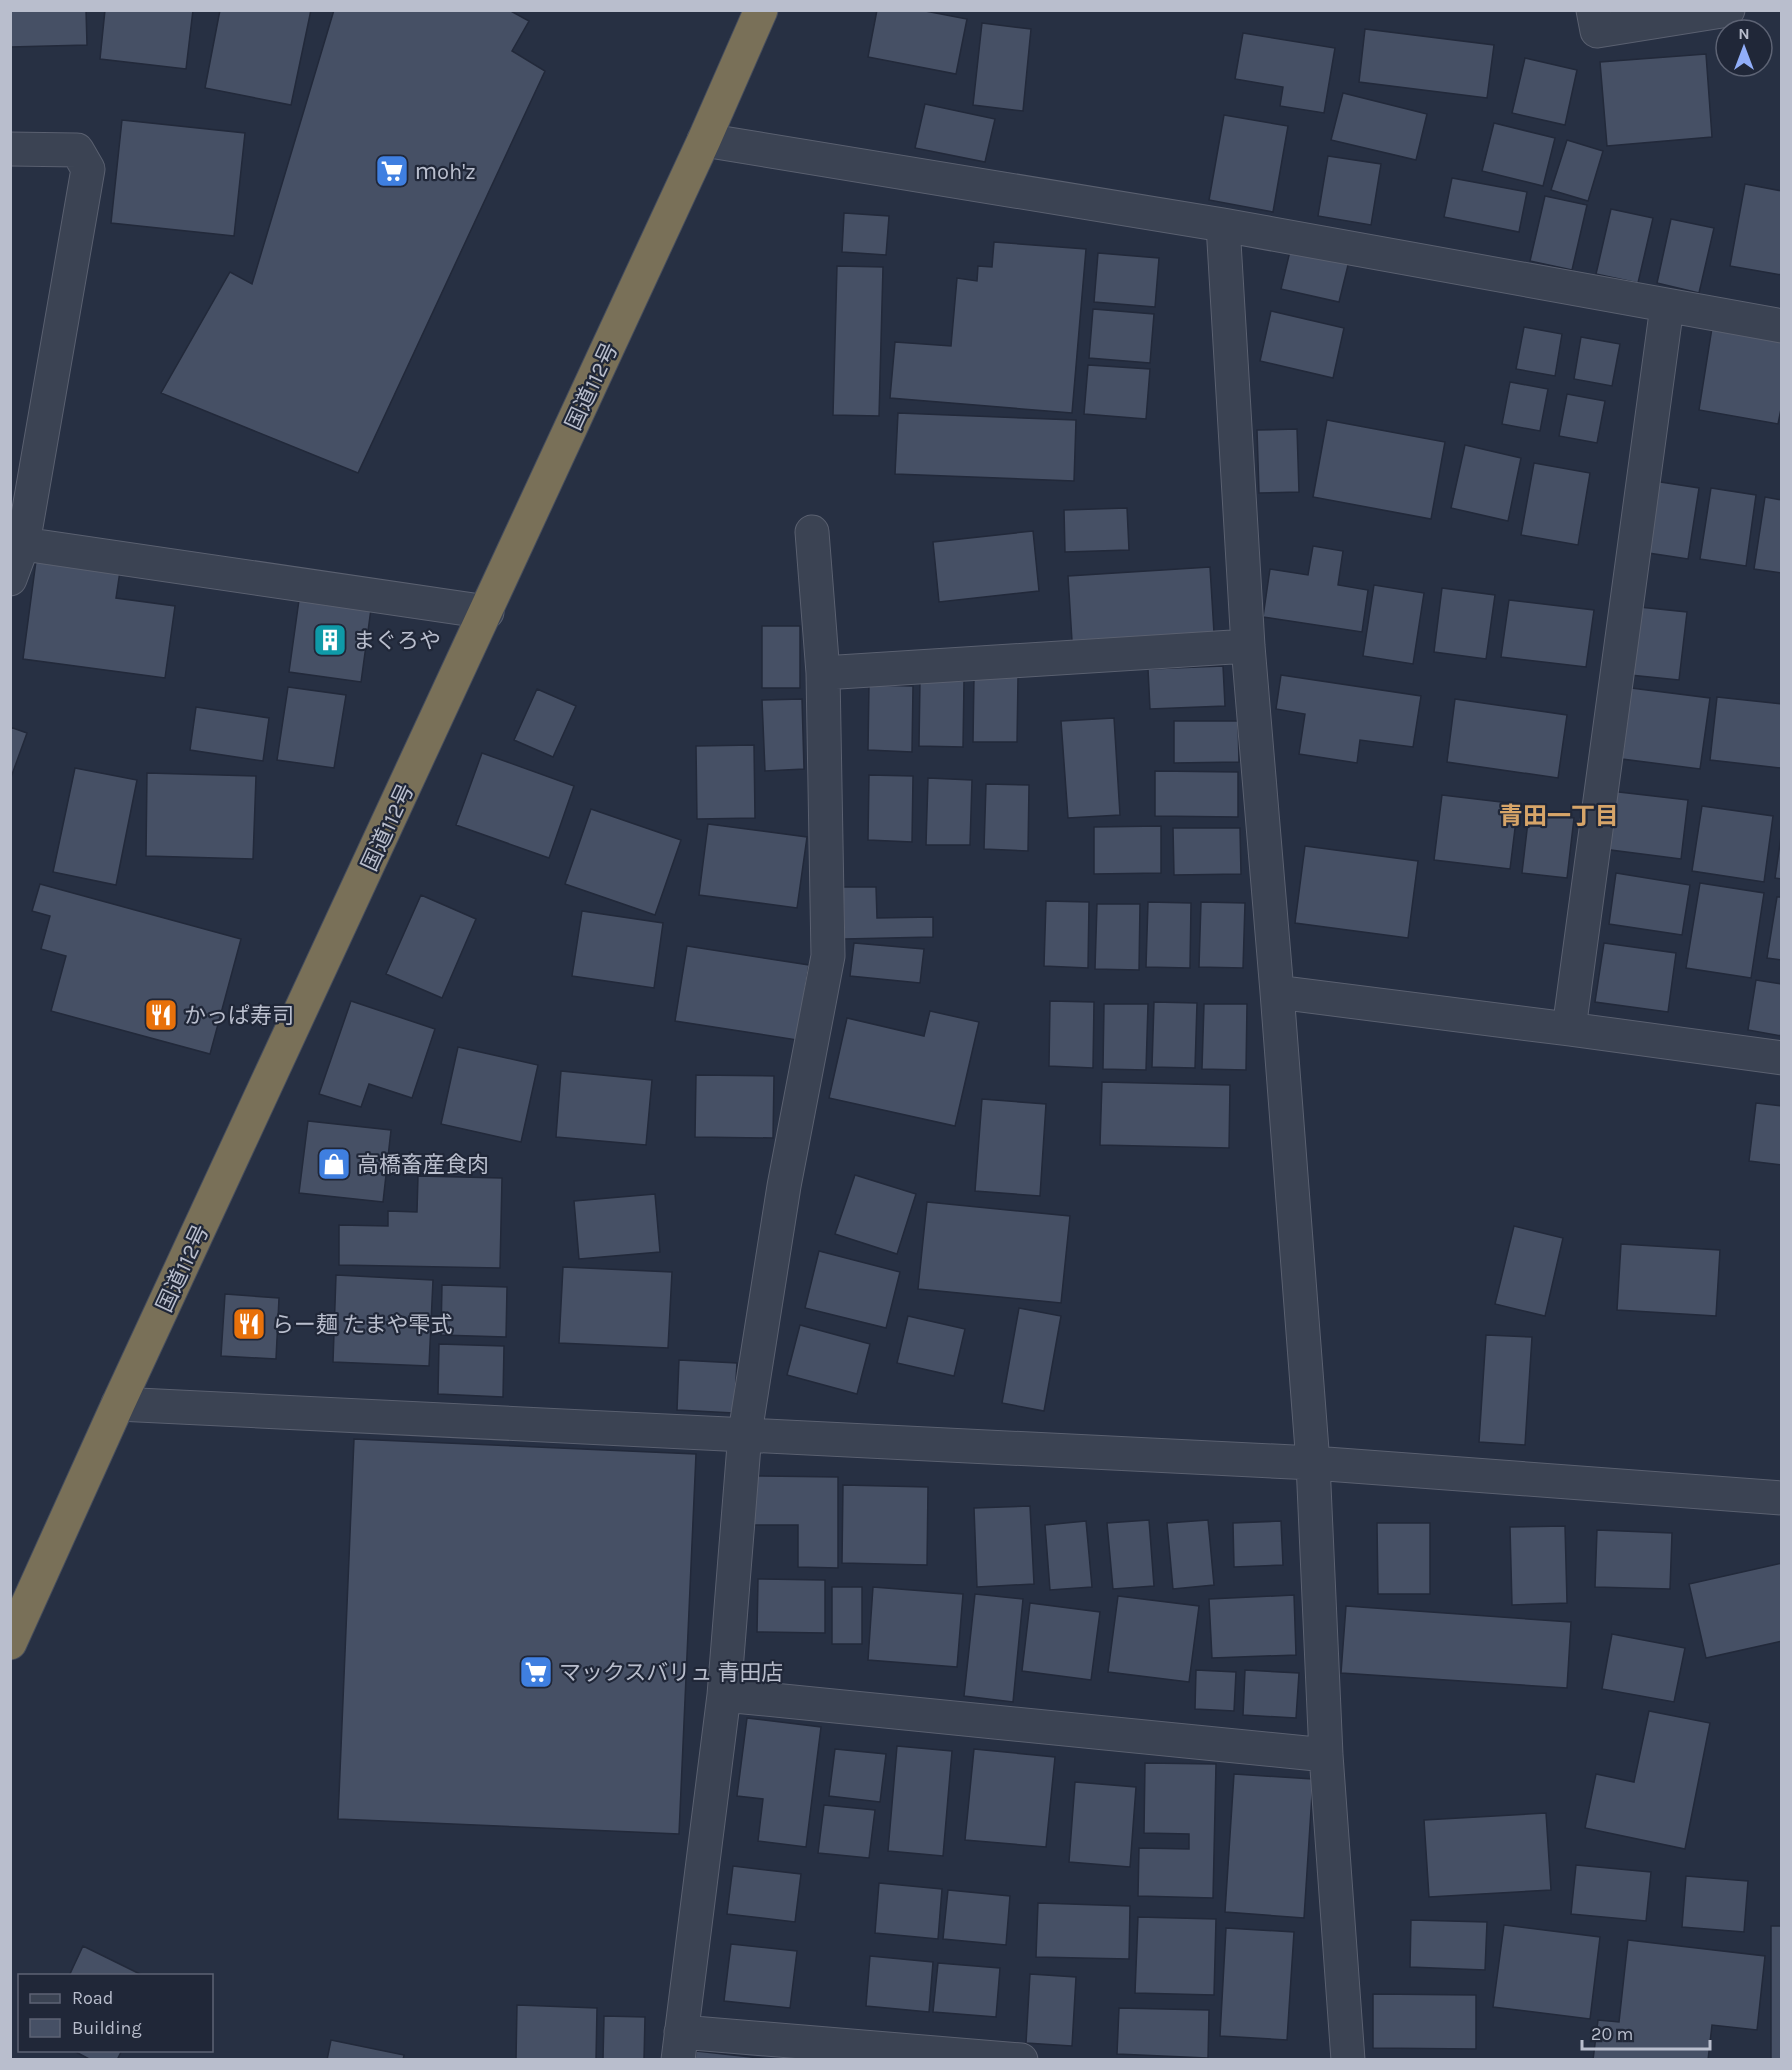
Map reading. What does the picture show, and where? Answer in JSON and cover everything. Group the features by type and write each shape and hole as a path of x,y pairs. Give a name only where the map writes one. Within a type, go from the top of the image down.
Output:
{"highway":[{"name":"国道112号","path":"10,1643 118,1404 487,612 704,140 761,10"}],"street":[{"path":"1593,10 1597,31 1728,10"},
{"path":"704,140 1222,225 1782,326"},
{"path":"10,149 77,150 88,169 10,579"},
{"path":"1222,225 1248,646 1277,992 1312,1463 1326,1755 1348,2060"},
{"path":"1569,1029 1667,306"},
{"path":"812,532 823,674 828,956 784,1186 746,1433 724,1695 679,2046 1021,2060"},
{"path":"17,543 487,612"},
{"path":"823,674 1248,646"},
{"path":"1277,992 1782,1058"},
{"path":"118,1404 746,1433 1312,1463 1782,1498"},
{"path":"724,1695 1326,1755"}],"building":[{"path":"10,10 86,10 87,45 10,47"},
{"path":"105,10 193,10 186,69 100,59"},
{"path":"220,10 311,10 291,105 205,88"},
{"name":"ｍoh'z","path":"334,10 509,10 529,21 512,51 545,71 358,473 161,393 230,272 252,284"},
{"path":"877,10 920,10 967,19 956,74 868,57"},
{"path":"982,23 1031,29 1023,111 973,105"},
{"path":"1365,29 1494,45 1487,98 1359,82"},
{"path":"1243,33 1335,48 1324,113 1280,106 1283,87 1235,79"},
{"path":"1706,54 1712,137 1607,146 1600,62"},
{"path":"1525,58 1577,70 1565,125 1512,113"},
{"path":"1343,93 1427,114 1416,160 1331,140"},
{"path":"925,104 995,119 985,162 915,148"},
{"path":"1224,115 1288,126 1273,212 1209,200"},
{"path":"122,120 245,133 234,236 111,223"},
{"path":"1494,123 1555,138 1543,186 1482,171"},
{"path":"1567,140 1603,151 1588,201 1551,190"},
{"path":"1328,156 1381,164 1371,225 1318,216"},
{"path":"1452,178 1527,192 1519,232 1444,217"},
{"path":"1745,184 1782,191 1782,275 1730,266"},
{"path":"1545,196 1587,205 1572,270 1530,261"},
{"path":"1611,209 1653,218 1638,283 1596,274"},
{"path":"844,213 889,216 886,255 842,252"},
{"path":"1671,219 1714,228 1699,293 1657,283"},
{"path":"994,242 1086,249 1072,413 890,398 895,342 951,346 957,278 977,281 978,266 992,267"},
{"path":"1291,247 1349,261 1339,302 1281,289"},
{"path":"1098,253 1159,258 1155,307 1094,302"},
{"path":"837,266 883,267 879,416 833,415"},
{"path":"1093,309 1154,314 1150,363 1089,358"},
{"path":"1271,311 1344,328 1333,378 1260,361"},
{"path":"1524,327 1562,334 1555,376 1516,369"},
{"path":"1712,328 1782,340 1782,404 1778,424 1699,410"},
{"path":"1581,337 1620,344 1612,386 1574,379"},
{"path":"1088,365 1150,369 1146,419 1084,414"},
{"path":"1510,382 1548,389 1540,431 1502,424"},
{"path":"1567,394 1605,401 1597,443 1559,436"},
{"path":"898,413 1076,420 1074,481 895,474"},
{"path":"1327,420 1445,442 1431,519 1313,497"},
{"path":"1297,429 1299,492 1259,493 1257,430"},
{"path":"1465,445 1521,458 1508,521 1451,508"},
{"path":"1534,463 1590,473 1578,545 1521,535"},
{"path":"1654,481 1699,488 1688,559 1642,552"},
{"path":"1711,488 1756,495 1746,566 1700,559"},
{"path":"1765,497 1782,500 1782,573 1754,569"},
{"path":"1127,508 1129,550 1065,552 1064,510"},
{"path":"1033,531 1039,591 939,602 933,542"},
{"path":"1313,546 1343,551 1338,585 1368,590 1362,632 1263,617 1270,569 1308,575"},
{"path":"36,561 120,571 116,598 175,606 165,678 23,659"},
{"path":"1210,567 1214,633 1072,641 1068,576"},
{"path":"1374,585 1424,593 1413,664 1363,656"},
{"path":"1442,588 1495,595 1486,659 1434,652"},
{"name":"まぐろや","path":"299,600 371,609 361,682 289,672"},
{"path":"1509,600 1594,610 1586,667 1501,657"},
{"path":"1639,607 1687,612 1679,680 1630,675"},
{"path":"762,626 800,626 800,688 762,688"},
{"path":"1223,666 1225,706 1150,709 1148,669"},
{"path":"1281,675 1421,696 1413,747 1360,740 1357,763 1299,754 1305,714 1276,709"},
{"path":"974,676 1018,677 1017,742 973,742"},
{"path":"920,680 964,681 963,747 919,746"},
{"path":"869,685 913,686 912,752 868,750"},
{"path":"288,687 346,695 334,768 277,760"},
{"path":"1631,688 1710,698 1700,769 1622,759"},
{"path":"537,689 576,706 553,757 514,740"},
{"path":"1717,697 1782,704 1781,768 1710,760"},
{"path":"802,699 804,769 765,771 762,700"},
{"path":"1455,699 1567,715 1558,778 1447,762"},
{"path":"196,707 269,718 263,761 190,750"},
{"path":"1114,718 1120,815 1068,818 1061,721"},
{"path":"1174,721 1238,721 1239,762 1174,763"},
{"path":"10,727 27,733 10,780"},
{"path":"754,745 755,818 697,819 696,746"},
{"path":"482,753 574,786 549,858 456,825"},
{"path":"75,768 137,780 116,885 53,872"},
{"path":"1155,771 1238,772 1238,817 1155,816"},
{"path":"147,773 256,776 253,859 146,856"},
{"path":"869,775 913,776 912,842 868,840"},
{"path":"928,778 972,780 970,845 926,845"},
{"path":"986,784 1029,785 1028,851 984,849"},
{"path":"1610,791 1688,800 1681,859 1603,849"},
{"path":"1442,795 1518,804 1510,869 1434,860"},
{"path":"1702,806 1773,816 1764,882 1692,871"},
{"path":"591,809 681,840 655,915 565,884"},
{"path":"1529,813 1574,818 1567,878 1522,873"},
{"path":"708,824 807,837 797,908 699,895"},
{"path":"1161,826 1161,873 1094,874 1094,827"},
{"path":"1173,828 1240,828 1241,874 1174,875"},
{"path":"1782,830 1782,879 1775,878"},
{"path":"1305,846 1418,861 1408,938 1295,923"},
{"path":"1616,873 1690,885 1682,935 1609,924"},
{"path":"1700,883 1764,893 1751,978 1686,968"},
{"path":"40,884 241,939 210,1054 51,1011 66,956 41,949 50,916 32,911"},
{"path":"843,887 876,887 877,918 933,917 933,937 844,939"},
{"path":"421,895 476,919 442,998 386,974"},
{"path":"1777,897 1782,897 1782,960 1767,958"},
{"path":"1046,901 1089,902 1088,968 1044,966"},
{"path":"1148,902 1191,903 1190,968 1146,967"},
{"path":"1201,902 1245,903 1243,968 1199,967"},
{"path":"1097,904 1140,904 1139,970 1095,969"},
{"path":"582,911 663,923 654,988 572,976"},
{"path":"854,943 924,949 920,983 850,976"},
{"path":"1604,943 1676,953 1668,1012 1595,1002"},
{"path":"687,946 809,965 797,1040 675,1021"},
{"path":"1756,980 1782,984 1782,1036 1748,1030"},
{"path":"351,1001 435,1029 412,1098 369,1084 361,1107 319,1094"},
{"path":"1050,1001 1094,1002 1093,1068 1049,1066"},
{"path":"1154,1002 1197,1003 1195,1068 1152,1067"},
{"path":"1104,1004 1148,1004 1146,1070 1103,1069"},
{"path":"1204,1004 1247,1004 1246,1070 1202,1069"},
{"path":"930,1011 979,1022 955,1126 829,1098 847,1018 924,1036"},
{"path":"458,1047 538,1065 521,1142 441,1124"},
{"path":"561,1071 652,1080 646,1145 556,1137"},
{"path":"696,1075 774,1076 773,1138 695,1137"},
{"path":"1102,1082 1230,1085 1229,1148 1100,1145"},
{"path":"982,1099 1046,1104 1040,1196 975,1191"},
{"path":"1756,1103 1782,1106 1782,1165 1749,1161"},
{"path":"308,1121 391,1130 383,1202 299,1193"},
{"path":"855,1175 916,1194 897,1254 835,1234"},
{"path":"418,1176 502,1178 500,1268 339,1265 339,1225 388,1226 388,1211 417,1212"},
{"path":"655,1194 660,1252 579,1259 574,1201"},
{"path":"927,1202 1070,1216 1061,1303 918,1289"},
{"path":"1514,1226 1563,1238 1545,1316 1495,1304"},
{"path":"1621,1244 1720,1250 1716,1316 1617,1310"},
{"path":"819,1251 900,1272 886,1328 805,1308"},
{"path":"563,1267 672,1272 668,1348 559,1343"},
{"path":"336,1275 433,1280 429,1366 333,1362"},
{"path":"442,1285 507,1287 506,1337 441,1335"},
{"path":"225,1294 279,1298 276,1359 221,1356"},
{"path":"1019,1308 1061,1316 1044,1411 1002,1403"},
{"path":"908,1316 965,1329 954,1376 897,1363"},
{"path":"800,1325 870,1344 857,1394 787,1375"},
{"path":"1486,1335 1532,1337 1525,1445 1479,1442"},
{"path":"439,1344 504,1346 503,1397 438,1394"},
{"path":"679,1360 737,1363 734,1413 677,1410"},
{"path":"354,1439 696,1454 679,1834 338,1819"},
{"path":"755,1476 838,1477 838,1568 798,1567 798,1525 754,1525"},
{"path":"843,1485 928,1487 927,1565 842,1563"},
{"path":"1030,1506 1034,1584 977,1587 974,1508"},
{"path":"1149,1520 1154,1586 1113,1589 1107,1523"},
{"path":"1208,1520 1214,1585 1173,1589 1167,1523"},
{"path":"1086,1521 1092,1587 1050,1590 1045,1525"},
{"path":"1281,1521 1283,1565 1234,1567 1233,1523"},
{"path":"1377,1523 1430,1523 1430,1594 1378,1594"},
{"path":"1565,1526 1567,1603 1512,1605 1510,1527"},
{"path":"1597,1530 1672,1533 1670,1589 1595,1587"},
{"path":"1782,1563 1782,1641 1706,1658 1689,1584"},
{"path":"758,1579 825,1580 825,1633 757,1632"},
{"path":"832,1587 862,1587 862,1644 832,1644"},
{"path":"873,1587 963,1594 957,1667 868,1660"},
{"path":"975,1594 1023,1599 1013,1702 964,1696"},
{"path":"1294,1595 1296,1655 1212,1658 1209,1599"},
{"path":"1118,1596 1199,1606 1189,1682 1108,1672"},
{"path":"1030,1603 1100,1612 1091,1680 1022,1671"},
{"path":"1346,1606 1571,1622 1567,1688 1341,1673"},
{"path":"1612,1634 1685,1648 1674,1702 1602,1689"},
{"path":"1196,1670 1236,1672 1234,1711 1195,1709"},
{"path":"1245,1670 1299,1673 1296,1718 1243,1715"},
{"path":"1649,1711 1710,1723 1685,1849 1585,1828 1596,1774 1634,1782"},
{"path":"747,1718 821,1727 806,1847 758,1841 763,1799 737,1796"},
{"path":"897,1746 952,1751 943,1856 888,1851"},
{"path":"835,1749 886,1754 880,1802 829,1796"},
{"path":"974,1749 1055,1757 1046,1847 965,1840"},
{"path":"1145,1763 1216,1764 1213,1898 1138,1896 1139,1848 1189,1849 1189,1834 1144,1833"},
{"path":"1234,1774 1313,1779 1304,1918 1225,1912"},
{"path":"1075,1782 1136,1787 1130,1867 1069,1862"},
{"path":"824,1805 875,1810 869,1858 818,1853"},
{"path":"1546,1813 1551,1890 1429,1897 1424,1820"},
{"path":"1576,1865 1651,1872 1646,1921 1571,1914"},
{"path":"733,1866 801,1874 795,1922 727,1914"},
{"path":"1686,1876 1748,1881 1744,1932 1682,1927"},
{"path":"879,1883 942,1889 938,1939 875,1933"},
{"path":"948,1890 1010,1896 1006,1945 943,1939"},
{"path":"1038,1903 1130,1906 1129,1959 1036,1957"},
{"path":"1138,1917 1216,1919 1214,1995 1135,1993"},
{"path":"1411,1920 1487,1922 1485,1970 1410,1967"},
{"path":"1504,1925 1600,1937 1590,2019 1493,2007"},
{"path":"1771,1926 1782,1926 1782,2060 1771,2060"},
{"path":"1226,1928 1294,1932 1287,2040 1220,2036"},
{"path":"1628,1940 1765,1956 1757,2030 1712,2025 1708,2060 1593,2060 1598,2020 1619,2022"},
{"path":"731,1944 797,1951 790,2008 724,2001"},
{"path":"83,1946 140,1974 70,1974"},
{"path":"870,1956 933,1962 929,2012 866,2006"},
{"path":"938,1963 1000,1968 996,2017 933,2012"},
{"path":"1030,1974 1076,1977 1072,2046 1026,2043"},
{"path":"1373,1994 1476,1995 1476,2049 1373,2048"},
{"path":"517,2005 597,2008 596,2060 516,2060"},
{"path":"1119,2008 1209,2010 1208,2058 1117,2054"},
{"path":"604,2016 645,2017 644,2060 603,2060"},
{"path":"331,2040 404,2055 403,2060 327,2060"},
{"path":"696,2051 779,2060 695,2060"},
{"path":"76,2052 121,2052 117,2060 91,2060"}],"place":[{"name":"ｍoh'z","path":"392,171"},
{"name":"まぐろや","path":"330,640"},
{"name":"かっぱ寿司","path":"161,1015"},
{"name":"高橋畜産食肉","path":"334,1164"},
{"name":"らー麺 たまや雫式","path":"249,1324"},
{"name":"マックスバリュ 青田店","path":"536,1672"}],"district":[{"name":"青田一丁目","path":"1559,816"}]}
